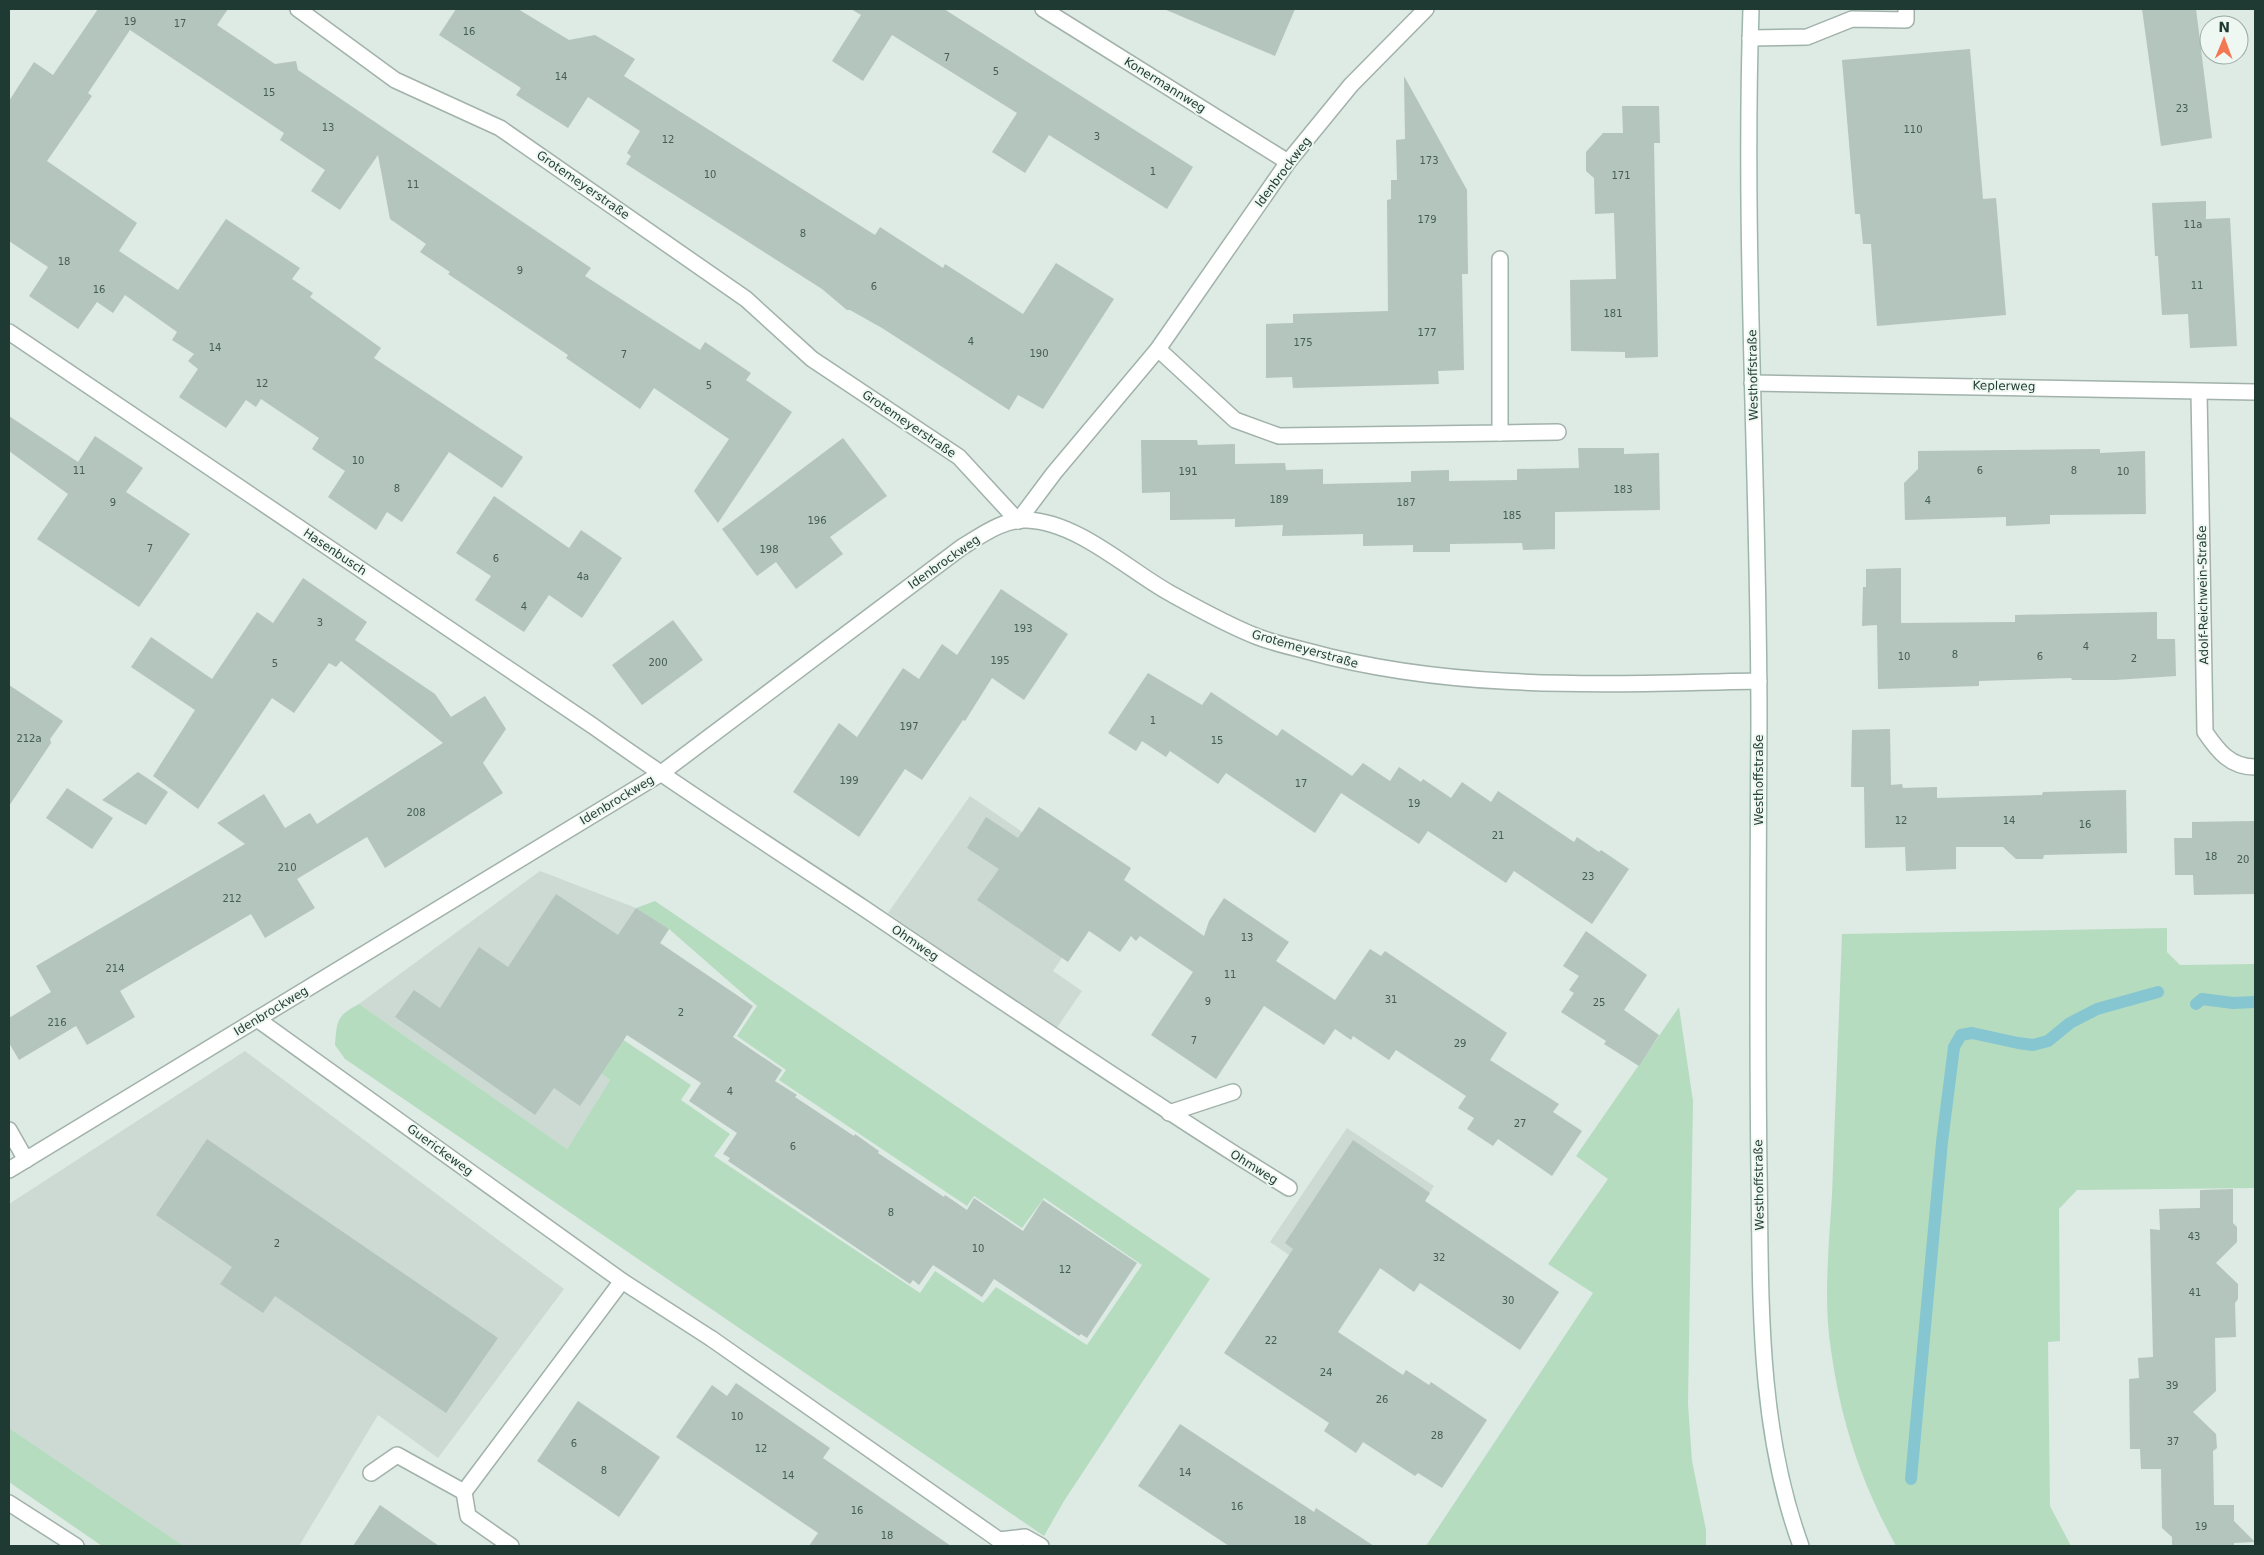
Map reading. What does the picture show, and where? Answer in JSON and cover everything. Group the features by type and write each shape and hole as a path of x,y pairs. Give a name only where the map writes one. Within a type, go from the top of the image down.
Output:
{"street":[{"name":"Grotemeyerstraße","path":"298,9 395,80 500,128 746,299 812,359 959,457 1018,521 1044,523 1068,531 1091,543 1168,592 1260,638 1369,667 1502,682 1596,684 1759,681"},
{"name":"Konermannweg","path":"1043,9 1288,162"},
{"name":"Idenbrockweg","path":"9,1170 660,774 962,547 995,527 1018,521 1054,473 1158,349 1288,162 1351,85 1426,9"},
{"name":"Westhoffstraße","path":"1752,9 1750,38 1752,382 1759,681 1758,1098 1761,1307 1767,1396 1773,1443 1785,1495 1801,1546"},
{"path":"1750,38 1807,37 1852,20 1906,20 1906,9"},
{"path":"1500,259 1500,433"},
{"name":"Hasenbusch","path":"9,332 593,726 660,774"},
{"path":"1158,349 1235,420 1279,436 1558,432"},
{"name":"Keplerweg","path":"1752,382 2255,392"},
{"name":"Adolf-Reichwein-Straße","path":"2199,392 2205,732 2220,754 2246,767 2255,767"},
{"name":"Ohmweg","path":"660,774 748,830 1169,1113 1289,1188"},
{"name":"Guerickeweg","path":"257,1019 622,1281 712,1339 996,1543"},
{"path":"1169,1113 1233,1092"},
{"path":"9,1130 26,1160"},
{"path":"511,1546 468,1516 464,1492 622,1281"},
{"path":"371,1473 396,1455 464,1492"},
{"path":"9,1503 76,1546"},
{"path":"996,1543 1025,1537 1041,1546"}],"shaded area":[{"path":"970,796 1108,891 1053,971 1082,991 1056,1029 888,913"},
{"path":"540,871 636,908 669,929 583,1058 610,1080 567,1149 359,1004"},
{"path":"245,1051 564,1289 438,1458 378,1415 299,1546 184,1546 9,1428 9,1204"},
{"path":"1347,1128 1434,1186 1358,1302 1270,1242"}],"green space":[{"path":"655,901 1210,1279 1064,1501 1044,1536 345,1059 335,1045 339,1020 346,1012 359,1004 567,1149 610,1080 582,1058 604,1027 691,1085 681,1100 730,1134 714,1156 920,1293 935,1271 983,1303 996,1287 1087,1345 1142,1265 1044,1198 1022,1228 974,1196 967,1206 779,1080 786,1070 737,1036 757,1006 669,929 636,908"},
{"path":"2167,928 2167,952 2180,965 2255,964 2255,1188 2077,1190 2059,1209 2060,1341 2048,1342 2050,1506 2071,1546 1896,1546 1872,1498 1854,1451 1840,1402 1827,1312 1827,1273 1832,1195 1842,934"},
{"path":"1679,1007 1693,1101 1688,1404 1692,1461 1706,1530 1706,1546 1426,1546 1593,1293 1548,1264 1608,1179 1576,1156"},
{"path":"9,1428 184,1546 102,1546 9,1482"}],"building":[{"path":"98,9 228,9 217,25 275,64 296,61 298,70 591,268 585,276 700,350 705,342 751,373 746,380 792,412 718,523 694,491 729,439 654,388 640,409 566,358 568,355 448,274 450,272 420,252 426,244 390,219 378,155 340,210 311,191 325,170 280,140 284,133 130,30 88,93 92,96 47,161 137,223 119,251 178,290 226,219 300,268 292,279 313,293 310,297 381,348 374,358 523,457 502,488 449,452 402,522 387,512 376,530 328,497 345,471 312,449 319,438 261,399 256,407 246,400 226,428 179,397 198,369 188,361 194,354 172,340 177,332 125,295 113,313 97,302 78,329 29,296 48,267 9,241 9,101 34,62 53,75"},
{"path":"456,9 518,9 569,40 595,35 635,59 624,76 875,235 880,227 943,268 945,264 1023,314 1056,263 1114,299 1043,409 1018,395 1009,410 882,328 847,310 822,289 626,164 631,156 627,153 640,131 588,97 568,128 516,95 521,88 439,35"},
{"path":"851,9 944,9 1193,167 1167,209 1049,135 1025,173 992,152 1017,113 892,35 863,81 832,61 861,15"},
{"path":"1164,9 1295,9 1275,56"},
{"path":"2142,9 2196,9 2199,33 2199,65 2203,65 2212,138 2161,146"},
{"path":"1970,49 1983,199 1996,198 2006,315 1877,326 1871,244 1863,244 1860,214 1855,214 1842,60"},
{"path":"1404,76 1467,190 1468,274 1462,274 1464,370 1438,371 1439,384 1293,388 1292,377 1266,378 1266,324 1293,323 1293,314 1388,311 1387,200 1391,199 1391,180 1397,180 1396,140 1405,139"},
{"path":"1622,106 1659,106 1660,143 1654,143 1658,357 1625,358 1625,352 1571,351 1570,280 1616,279 1614,213 1595,214 1594,178 1586,171 1586,152 1603,133 1623,133"},
{"path":"2206,201 2206,219 2230,218 2237,346 2190,348 2188,314 2162,315 2158,256 2155,256 2152,203"},
{"path":"9,416 78,462 95,436 143,468 126,492 190,534 139,607 37,539 68,494 9,451"},
{"path":"843,438 887,496 830,537 843,554 796,589 776,562 757,576 722,529"},
{"path":"1141,440 1197,440 1198,445 1235,444 1235,464 1285,463 1286,470 1323,469 1323,484 1411,482 1411,471 1449,470 1449,481 1517,480 1517,469 1579,468 1578,448 1624,448 1624,454 1659,453 1660,510 1555,512 1555,549 1523,550 1522,543 1450,544 1450,552 1413,552 1413,545 1363,546 1363,534 1282,536 1283,525 1235,527 1235,519 1170,520 1170,492 1142,493"},
{"path":"2100,449 2100,453 2145,451 2146,514 2050,515 2050,524 2006,526 2006,517 1905,520 1904,483 1918,469 1918,451"},
{"path":"494,496 569,548 581,530 622,558 582,618 549,595 524,632 475,600 491,576 456,553"},
{"path":"1901,568 1901,623 2015,622 2015,615 2157,612 2157,639 2175,639 2176,676 2115,680 2072,680 2071,678 1979,681 1979,686 1878,689 1877,625 1862,626 1863,587 1866,587 1866,569"},
{"path":"303,578 367,622 355,640 435,694 451,717 485,696 506,729 483,763 503,793 385,868 367,837 297,879 315,908 265,938 251,914 120,991 135,1017 87,1045 76,1026 19,1060 9,1043 9,1018 51,992 36,966 245,844 217,823 264,794 285,828 310,813 317,824 443,743 341,661 336,667 329,663 294,713 272,698 198,809 153,776 195,710 131,667 151,637 212,679 257,612 273,623"},
{"path":"1001,589 1068,634 1024,700 992,678 965,721 963,720 922,780 905,769 859,837 793,792 839,723 857,737 903,668 919,679 942,644 957,655"},
{"path":"673,620 703,660 642,705 612,665"},
{"path":"1148,673 1202,705 1211,692 1277,736 1282,729 1352,776 1363,763 1390,781 1399,767 1421,782 1423,779 1451,798 1462,782 1491,802 1498,791 1574,842 1577,837 1599,852 1601,850 1629,869 1592,924 1514,871 1506,883 1428,831 1419,844 1341,793 1315,833 1226,773 1218,784 1170,751 1166,757 1142,741 1136,751 1108,733"},
{"path":"9,685 63,721 50,739 51,743 9,806"},
{"path":"1890,729 1891,785 1902,784 1903,788 1937,787 1937,798 2042,795 2043,792 2126,790 2127,853 2044,855 2043,859 2016,859 2003,847 1956,847 1956,869 1906,871 1905,847 1865,848 1864,787 1851,787 1852,730"},
{"path":"138,772 168,792 146,825 102,800"},
{"path":"67,788 113,818 92,849 46,818"},
{"path":"1039,807 1131,868 1124,880 1204,936 1209,921 1224,898 1289,942 1276,961 1335,1000 1370,949 1381,956 1385,951 1507,1033 1490,1060 1559,1104 1553,1112 1582,1131 1552,1176 1498,1139 1493,1146 1467,1129 1474,1118 1458,1108 1466,1096 1396,1050 1389,1060 1353,1036 1351,1040 1335,1029 1324,1045 1264,1006 1216,1079 1151,1035 1193,972 1140,936 1136,941 1131,936 1120,952 1089,931 1068,962 977,900 999,869 967,848 986,817 1018,838"},
{"path":"2255,821 2255,894 2194,895 2193,875 2175,875 2174,838 2192,838 2192,822"},
{"path":"556,894 618,935 636,908 669,929 660,943 753,1006 733,1037 782,1070 775,1081 797,1095 795,1097 854,1136 855,1134 879,1151 878,1153 944,1197 945,1195 967,1210 974,1198 1023,1231 1043,1200 1137,1263 1087,1338 1081,1334 1079,1336 994,1279 982,1297 933,1265 919,1285 913,1280 910,1284 728,1161 730,1158 723,1154 737,1133 689,1101 701,1083 627,1035 580,1106 554,1088 535,1115 395,1017 414,990 440,1008 479,947 508,967"},
{"path":"1586,931 1647,975 1624,1010 1659,1035 1639,1066 1604,1044 1606,1041 1561,1012 1574,993 1569,990 1579,976 1563,966"},
{"path":"207,1139 498,1338 446,1413 275,1296 263,1313 220,1284 232,1267 156,1215"},
{"path":"1353,1140 1430,1193 1425,1201 1559,1292 1520,1350 1420,1283 1414,1292 1380,1268 1338,1332 1403,1375 1406,1370 1429,1385 1431,1382 1487,1420 1442,1488 1418,1473 1415,1476 1363,1442 1356,1453 1324,1431 1329,1423 1224,1353 1293,1249 1285,1243"},
{"path":"2233,1189 2233,1223 2237,1227 2237,1242 2216,1263 2238,1284 2238,1299 2235,1303 2236,1337 2215,1338 2216,1391 2193,1412 2216,1434 2217,1448 2213,1451 2214,1505 2234,1505 2234,1521 2255,1542 2234,1543 2234,1546 2172,1546 2172,1537 2162,1528 2161,1469 2141,1469 2140,1449 2130,1449 2129,1379 2139,1378 2138,1358 2153,1357 2150,1229 2160,1230 2159,1209 2200,1208 2200,1190"},
{"path":"736,1383 830,1448 823,1458 951,1546 809,1546 818,1533 676,1437 712,1385 727,1396"},
{"path":"578,1401 660,1457 619,1517 537,1461"},
{"path":"1180,1424 1314,1512 1316,1508 1374,1546 1229,1546 1138,1486"},
{"path":"380,1505 439,1546 353,1546"}],"waterway":[{"path":"1911,1479 1942,1142 1954,1047 1961,1035 1972,1033 2033,1045 2048,1041 2070,1023 2097,1009 2158,992"},
{"path":"2196,1004 2202,999 2233,1003 2255,1002"}]}
